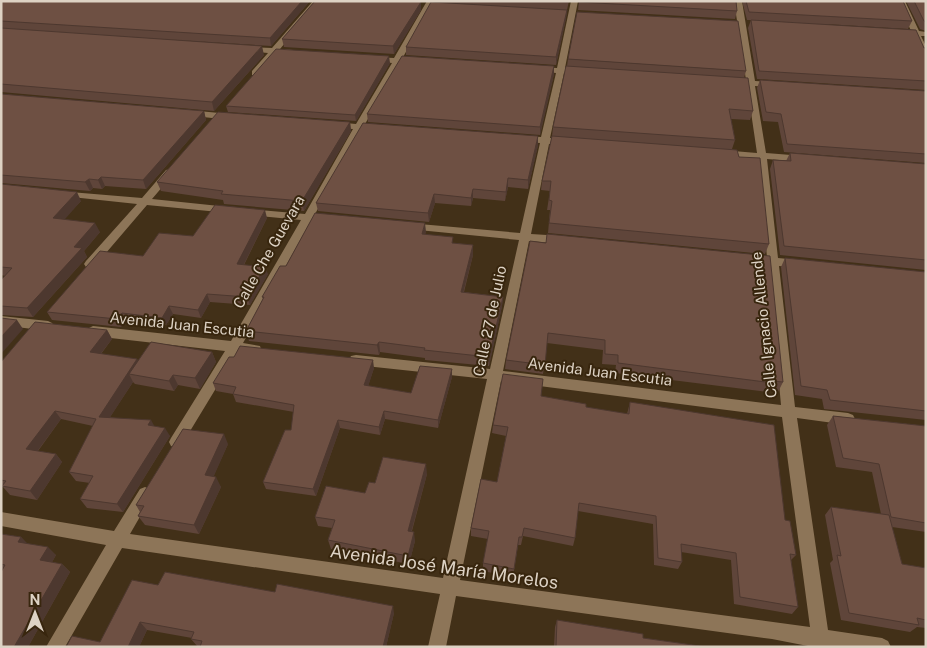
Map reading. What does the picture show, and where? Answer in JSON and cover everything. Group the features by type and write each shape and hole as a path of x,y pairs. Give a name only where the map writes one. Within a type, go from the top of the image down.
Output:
{"street":[{"path":"249,80 317,1"},
{"name":"Calle Ignacio Allende","path":"738,1 740,24 762,156 775,262 789,413 820,642"},
{"path":"901,1 922,34 926,54"},
{"name":"Calle Che Guevara","path":"168,456 234,347 428,5"},
{"name":"Calle 27 de Julio","path":"438,647 573,11"},
{"path":"888,32 922,34"},
{"path":"234,48 302,53"},
{"path":"368,58 425,62"},
{"path":"531,69 589,73"},
{"path":"722,81 789,86"},
{"path":"178,113 236,118"},
{"path":"321,124 388,129"},
{"path":"516,138 575,142"},
{"path":"713,152 810,160"},
{"path":"81,274 175,166"},
{"path":"49,192 337,220"},
{"path":"396,225 573,241"},
{"path":"746,259 812,265"},
{"path":"1,320 57,327"},
{"name":"Avenida Juan Escutia","path":"77,329 273,351"},
{"name":"Avenida Juan Escutia","path":"340,358 496,375 789,413 858,420"},
{"path":"55,647 116,540 152,482"},
{"name":"Avenida José María Morelos","path":"1,519 116,540 450,589 820,642 882,647"}],"building":[{"path":"1,1 302,1 270,38 1,21"},
{"path":"315,1 421,2 393,46 282,39"},
{"path":"736,1 737,11 579,2"},
{"path":"746,1 903,1 912,21 749,12"},
{"path":"914,1 926,1 926,22 924,21"},
{"path":"431,2 567,10 556,57 406,47"},
{"path":"577,12 738,21 746,71 568,59"},
{"path":"751,20 916,30 924,48 926,48 926,81 759,71"},
{"path":"1,28 262,46 212,102 1,84"},
{"path":"276,49 389,56 355,115 226,106"},
{"path":"402,56 554,66 540,127 367,114"},
{"path":"566,66 748,78 753,111 729,109 735,140 553,127"},
{"path":"760,80 926,91 926,154 787,144 781,114 766,112"},
{"path":"1,94 204,111 143,180 101,177 98,180 89,179 85,182 1,175"},
{"path":"218,112 350,122 302,201 221,194 223,191 157,182"},
{"path":"363,123 538,136 528,180 508,178 506,192 473,189 471,198 434,194 428,213 316,203"},
{"path":"552,136 737,150 739,157 760,158 769,244 549,223 552,201 549,200 551,181 542,181"},
{"path":"790,153 926,164 926,260 784,246 773,160 791,161"},
{"path":"1,184 77,192 53,218 95,223 74,247 82,248 27,308 1,306 1,280 12,268 1,267"},
{"path":"215,205 265,210 237,264 265,267 247,297 207,294 198,310 169,306 162,318 122,313 117,319 47,312 100,251 143,256 159,233 193,236"},
{"path":"315,213 425,223 422,234 453,237 452,243 473,245 461,292 503,297 489,357 424,350 425,348 379,342 377,345 246,331 264,297 262,297 280,266 286,266"},
{"path":"547,234 770,256 783,382 773,381 773,383 618,363 618,355 605,354 605,340 548,333 545,365 506,360 530,241 546,243"},
{"path":"785,258 926,272 926,411 830,400 827,390 801,386"},
{"path":"1,318 17,320 1,337"},
{"path":"35,322 107,330 90,352 137,359 99,417 151,420 148,425 165,428 117,504 80,499 93,476 69,472 96,419 55,411 26,449 56,454 30,491 2,486 6,481 1,480 1,362"},
{"path":"151,342 212,352 195,378 173,375 169,381 129,374"},
{"path":"240,346 373,360 364,385 411,393 420,366 452,369 438,420 384,411 379,427 338,420 313,489 263,482 285,430 291,430 294,405 233,394 236,387 213,383 229,357 234,357"},
{"path":"503,374 543,379 541,396 586,404 586,407 629,414 630,402 774,425 785,520 790,521 796,555 790,554 798,607 740,597 736,553 681,544 682,562 658,558 656,516 579,503 575,538 524,528 522,537 519,537 514,569 483,563 489,531 471,528 481,479 497,482 508,427 493,425"},
{"path":"833,416 926,426 926,523 891,517 879,464 843,458"},
{"path":"183,429 224,434 205,475 216,477 194,525 138,516 144,506 136,505"},
{"path":"383,457 426,464 408,531 414,532 408,556 328,540 335,520 315,517 326,486 365,493 369,482 375,483"},
{"path":"831,507 889,515 902,564 926,568 926,620 917,618 919,625 849,613 837,555 841,556"},
{"path":"1,534 21,537 18,542 48,547 40,560 62,564 14,647 1,647 1,572 5,565 1,564"},
{"path":"165,572 275,592 277,584 393,606 383,647 200,647 202,641 191,639 194,632 140,622 128,647 66,647 72,636 100,642 132,580 158,585"},
{"path":"557,620 643,634 643,638 707,647 556,647"}]}
